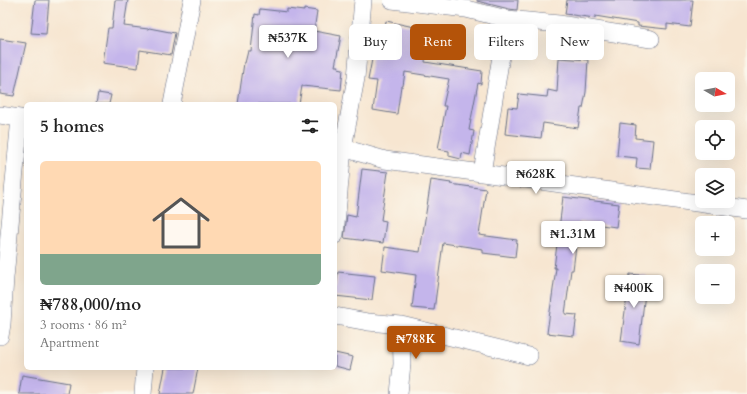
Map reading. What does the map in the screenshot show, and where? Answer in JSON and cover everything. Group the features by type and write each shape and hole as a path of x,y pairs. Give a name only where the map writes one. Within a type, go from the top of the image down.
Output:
{"street":[{"path":"172,102 192,0"},
{"path":"337,190 339,146 356,78 363,0"},
{"path":"392,0 466,9 507,19 559,24 651,39"},
{"path":"482,173 507,19"},
{"path":"0,115 23,118 3,278 2,324 0,336"},
{"path":"339,146 385,160 747,210"},
{"path":"337,316 368,322 401,325 529,356"},
{"path":"398,394 402,364 401,325"},
{"path":"143,394 145,370"}],"building":[{"path":"35,0 49,0 46,34 31,33"},
{"path":"115,0 128,0 124,26 149,28 175,33 171,55 140,50 138,68 103,63 108,28 112,28"},
{"path":"518,0 517,10 477,1"},
{"path":"567,0 693,0 690,27 667,24 667,29 638,26 638,23 595,16 595,18 565,14"},
{"path":"260,9 287,12 287,9 317,11 314,31 341,36 335,66 339,66 338,68 343,69 341,90 302,86 299,102 238,102 244,63 248,51 251,51 255,14 259,15"},
{"path":"386,21 400,24 385,24"},
{"path":"402,24 410,26 410,60 425,60 425,62 482,71 481,84 478,83 469,130 474,131 470,155 462,153 461,159 449,156 449,151 438,149 446,106 443,106 449,79 405,72 403,86 401,86 397,114 373,110 377,81 368,80 372,60 402,60"},
{"path":"0,39 26,43 14,96 0,94"},
{"path":"559,60 588,60 586,92 583,108 581,108 578,128 543,123 541,138 505,134 508,107 517,108 519,94 547,97 548,90 557,92"},
{"path":"98,93 111,95 109,102 96,102"},
{"path":"620,123 636,125 635,138 653,140 650,169 636,168 637,158 617,156"},
{"path":"362,169 388,172 381,220 386,221 383,243 344,238 347,215 356,217"},
{"path":"431,180 486,189 479,235 517,240 515,257 483,253 483,249 443,243 434,310 412,308 416,275 382,270 385,247 420,252"},
{"path":"563,197 619,204 616,227 579,222 573,270 571,270 565,314 577,315 574,336 547,333 556,268 554,268"},
{"path":"338,272 375,276 372,300 337,296"},
{"path":"630,274 647,276 639,344 621,341"},
{"path":"337,353 353,357 350,370 337,367"},
{"path":"165,370 198,370 193,394 160,394"},
{"path":"22,375 69,383 67,394 19,394"}]}
